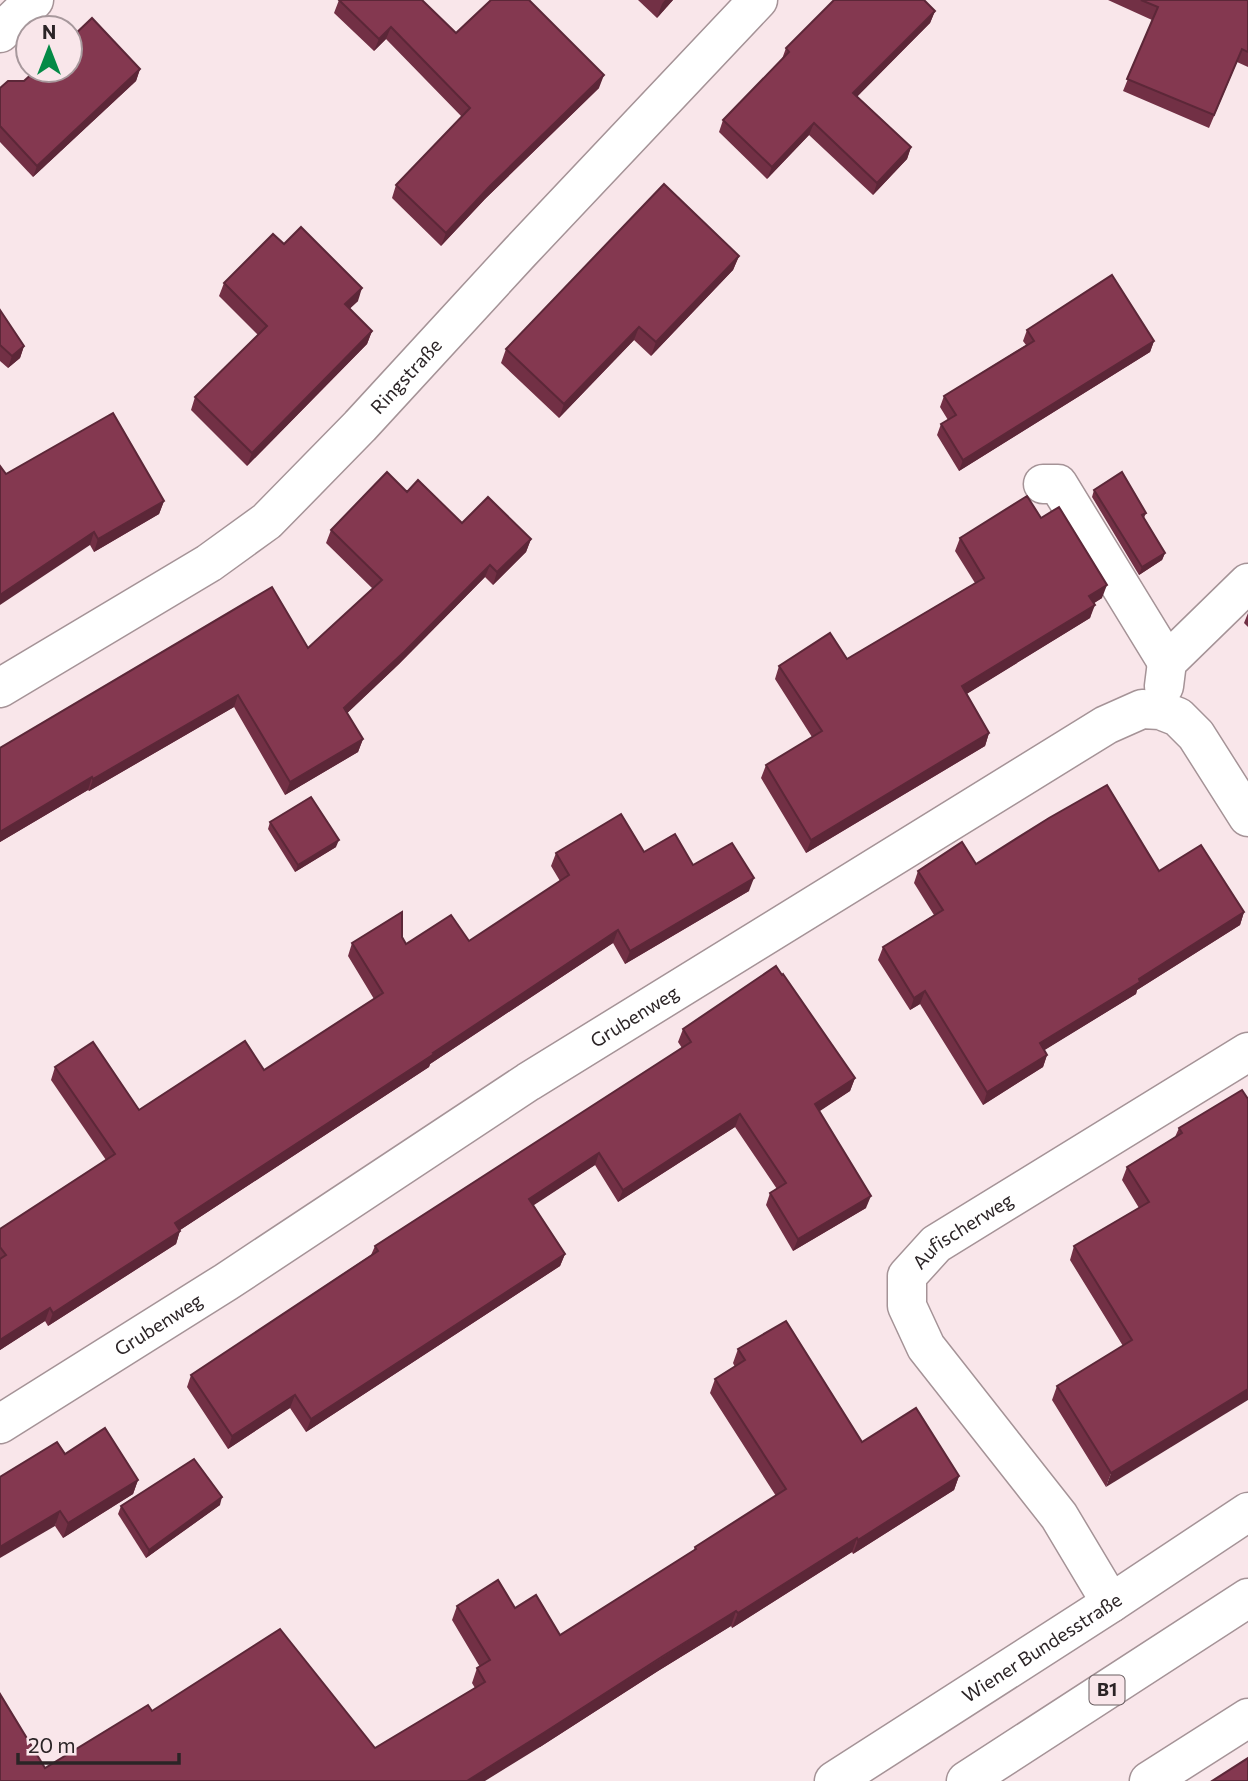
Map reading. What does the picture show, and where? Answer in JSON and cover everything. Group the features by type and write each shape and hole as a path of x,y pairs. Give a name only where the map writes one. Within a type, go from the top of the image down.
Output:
{"street":[{"path":"0,33 34,0"},
{"name":"Ringstraße","path":"0,688 209,564 267,521 360,426 758,0"},
{"path":"1043,484 1058,484 1167,662"},
{"path":"1248,583 1167,662 1160,710 1178,718 1196,735 1248,817"},
{"name":"Grubenweg","path":"0,1424 238,1275 528,1082 1106,725 1142,709 1160,710"},
{"name":"Aufischerweg","path":"1111,1603 1059,1516 926,1347 907,1306 907,1276 936,1244 1248,1052"},
{"name":"Wiener Bundesstraße","path":"834,1781 1248,1512"},
{"name":"B1","path":"966,1781 1248,1598"},
{"path":"1149,1781 1248,1718"}],"building":[{"path":"339,0 422,0 456,33 491,0 529,0 604,75 490,186 446,233 396,185 470,108 391,27 379,39"},
{"path":"834,0 924,0 935,11 853,93 911,147 877,183 814,123 772,167 723,120 789,52 786,48"},
{"path":"1141,0 1248,0 1248,52 1242,49 1214,115 1127,79 1158,7"},
{"path":"92,18 140,69 37,166 0,126 0,88 8,81 14,81 14,84 84,84 84,26"},
{"path":"664,184 739,256 656,342 639,327 564,404 506,349"},
{"path":"301,227 362,288 345,304 372,331 252,453 195,397 267,326 224,283 273,234 284,244"},
{"path":"1112,275 1154,341 963,460 941,424 956,415 944,396 1034,341 1027,330"},
{"path":"0,310 24,346 12,356 0,345"},
{"path":"113,413 164,501 98,539 94,532 0,595 0,466 6,474"},
{"path":"387,472 407,492 418,480 462,523 488,497 531,539 497,572 490,565 344,708 363,739 290,782 238,695 0,832 0,748 272,587 308,648 382,580 331,530"},
{"path":"1122,472 1146,513 1142,515 1165,553 1142,567 1094,490"},
{"path":"1027,496 1041,518 1059,507 1107,585 1089,596 1095,605 962,686 989,733 811,840 766,765 822,731 779,666 830,633 847,659 984,578 960,538"},
{"path":"1107,785 1159,871 1201,845 1244,912 1139,979 1140,982 1040,1043 1047,1055 987,1092 925,991 914,998 883,947 943,910 918,871 962,842 976,864"},
{"path":"311,797 339,840 298,865 270,822"},
{"path":"621,814 644,852 675,834 693,865 732,843 754,878 630,951 618,930 175,1223 180,1231 53,1313 50,1308 0,1340 0,1259 6,1255 0,1247 0,1229 115,1154 55,1067 93,1042 139,1110 245,1041 264,1070 383,993 352,943 402,912 402,937 406,944 451,915 469,941 569,875 556,853"},
{"path":"776,966 855,1078 815,1104 871,1196 798,1239 770,1193 786,1183 740,1114 623,1190 599,1153 529,1199 565,1254 311,1419 295,1395 232,1436 191,1375 378,1251 375,1246 691,1042 683,1029"},
{"path":"1242,1090 1248,1099 1248,1389 1111,1473 1057,1386 1132,1340 1074,1246 1149,1202 1127,1167 1182,1133 1179,1128"},
{"path":"786,1321 862,1442 916,1408 959,1476 738,1613 736,1611 663,1656 467,1781 0,1781 0,1694 45,1768 148,1705 152,1711 280,1629 375,1748 485,1682 477,1668 490,1660 457,1606 498,1580 515,1608 536,1595 560,1635 786,1489 715,1379 745,1360 738,1349"},
{"path":"105,1428 138,1480 68,1523 60,1511 0,1547 0,1477 57,1442 65,1454"},
{"path":"194,1459 222,1497 149,1550 121,1506"},
{"path":"1248,1758 1248,1781 1212,1781"}]}
